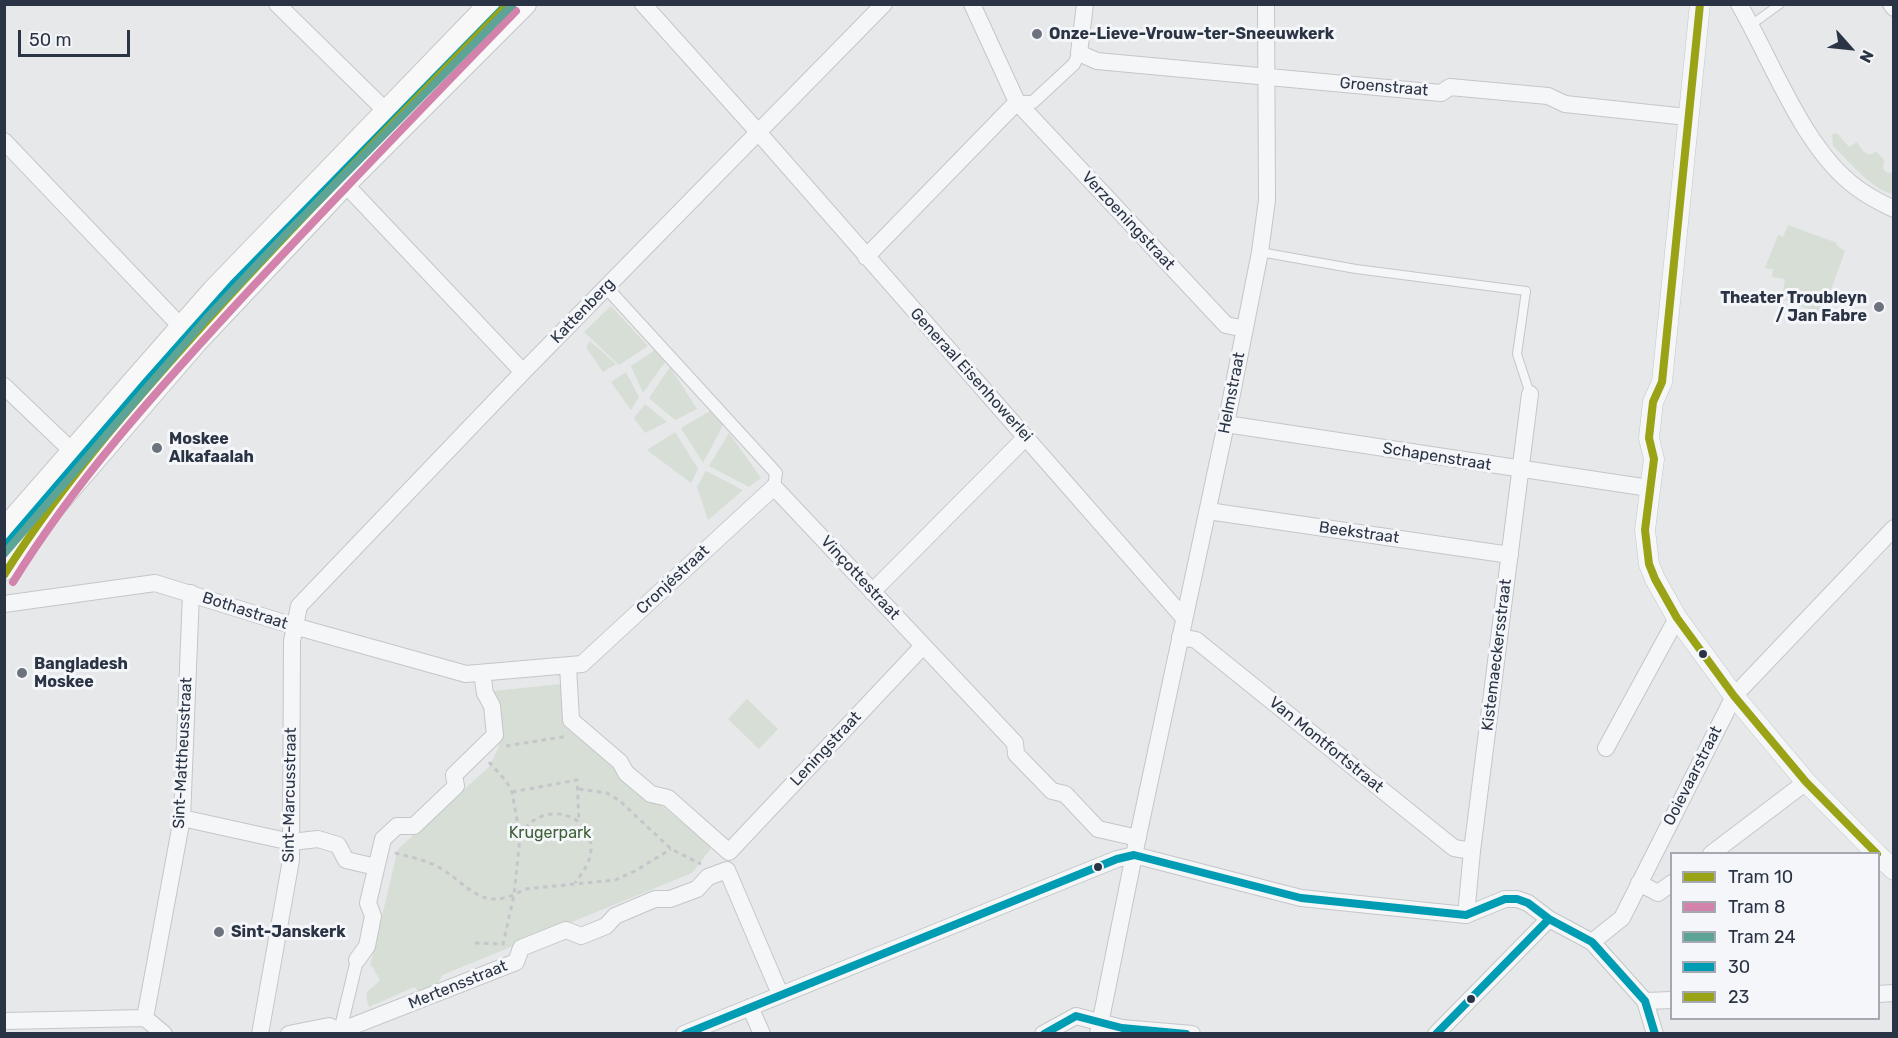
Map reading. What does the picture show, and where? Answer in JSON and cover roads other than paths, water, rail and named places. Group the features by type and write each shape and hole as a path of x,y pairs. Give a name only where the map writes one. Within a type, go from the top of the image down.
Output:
{"main road":[{"path":"4,530 72,451 188,334 345,184 525,4"},
{"path":"4,569 188,334 481,7"}],"street":[{"path":"277,4 387,112"},
{"name":"Generaal Eisenhowerlei","path":"643,4 1184,618"},
{"name":"Kattenberg","path":"294,626 299,606 523,372 885,4"},
{"name":"Verzoeningstraat","path":"972,4 1017,102 1226,325 1245,329"},
{"path":"866,257 1017,102 1032,102 1074,64 1079,53 1085,4"},
{"name":"Helmstraat","path":"1099,1028 1208,512 1260,252 1267,200 1266,4"},
{"path":"1700,4 1662,382 1653,402 1649,438 1654,459 1648,488 1645,530 1649,564 1662,593 1677,618 1734,696 1806,782 1879,852"},
{"path":"1739,4 1816,145 1857,188 1893,209"},
{"name":"Groenstraat","path":"1079,53 1097,61 1441,93 1450,87 1548,96 1565,104 1687,117"},
{"path":"4,141 188,334"},
{"path":"345,184 523,372"},
{"name":"Vinçottestraat","path":"606,287 776,473 774,487 1015,743 1016,754 1052,791 1065,794 1098,829 1138,838"},
{"path":"4,386 72,451"},
{"name":"Kistemaeckersstraat","path":"1466,915 1472,851 1530,394"},
{"name":"Schapenstraat","path":"1226,424 1648,488"},
{"path":"872,592 1026,437"},
{"name":"Cronjéstraat","path":"568,666 582,664 774,487"},
{"name":"Beekstraat","path":"1208,512 1510,555"},
{"name":"Ooievaarstraat","path":"1592,942 1622,918 1734,696 1893,528"},
{"name":"Bothastraat","path":"4,604 155,583 294,626 466,674 568,666"},
{"name":"Sint-Mattheusstraat","path":"146,1018 182,818 191,593"},
{"path":"1606,748 1677,618"},
{"name":"Sint-Marcusstraat","path":"260,1034 291,860 292,641 294,626"},
{"name":"Van Montfortstraat","path":"1180,637 1196,640 1455,848 1472,851"},
{"name":"Leningstraat","path":"568,666 571,720 620,762 626,773 636,782 651,794 668,798 729,852 923,646"},
{"path":"289,1034 329,1026 341,1032 357,960 367,946 373,916 368,903 383,839 397,826 414,826 456,786 454,775 495,735 492,706 485,693 482,673"},
{"path":"1714,852 1806,782"},
{"path":"182,818 291,842 318,839 338,844 346,860 378,859"},
{"path":"684,1034 1117,859 1134,855 1301,898 1466,915 1505,898 1517,899 1528,903 1549,919 1592,942 1645,1001 1655,1034"},
{"name":"Mertensstraat","path":"341,1032 516,962 521,948 566,930 581,936 606,926 615,916 645,903 655,899 670,899 697,889 708,877 727,870 780,994"},
{"path":"1639,883 1658,893 1670,884"},
{"path":"1436,1034 1549,919"},
{"path":"1645,1001 1670,1000"},
{"path":"750,1007 762,1034"},
{"path":"1043,1034 1076,1016 1099,1028 1192,1034"},
{"path":"4,1020 146,1018 164,1034"}],"lane":[{"path":"4,548 188,334 283,231 507,4"},
{"path":"1751,25 1780,4"},
{"path":"1260,252 1356,269 1526,291 1517,354 1530,394"}],"tram line":[{"name":"10","path":"4,575 28,538 80,468 164,368 293,228 508,4"},
{"name":"24","path":"4,554 207,318 286,234 513,4"},
{"name":"8","path":"13,582 88,475 172,375 301,235 516,11"}],"place":[{"name":"Onze-Lieve-Vrouw-ter-Sneeuwkerk","path":"1037,34"},
{"name":"Theater Troubleyn / Jan Fabre","path":"1879,307"},
{"name":"Moskee Alkafaalah","path":"157,448"},
{"name":"Bangladesh Moskee","path":"22,673"},
{"name":"Sint-Janskerk","path":"219,932"}],"park label":[{"name":"Krugerpark","path":"550,833"}]}
